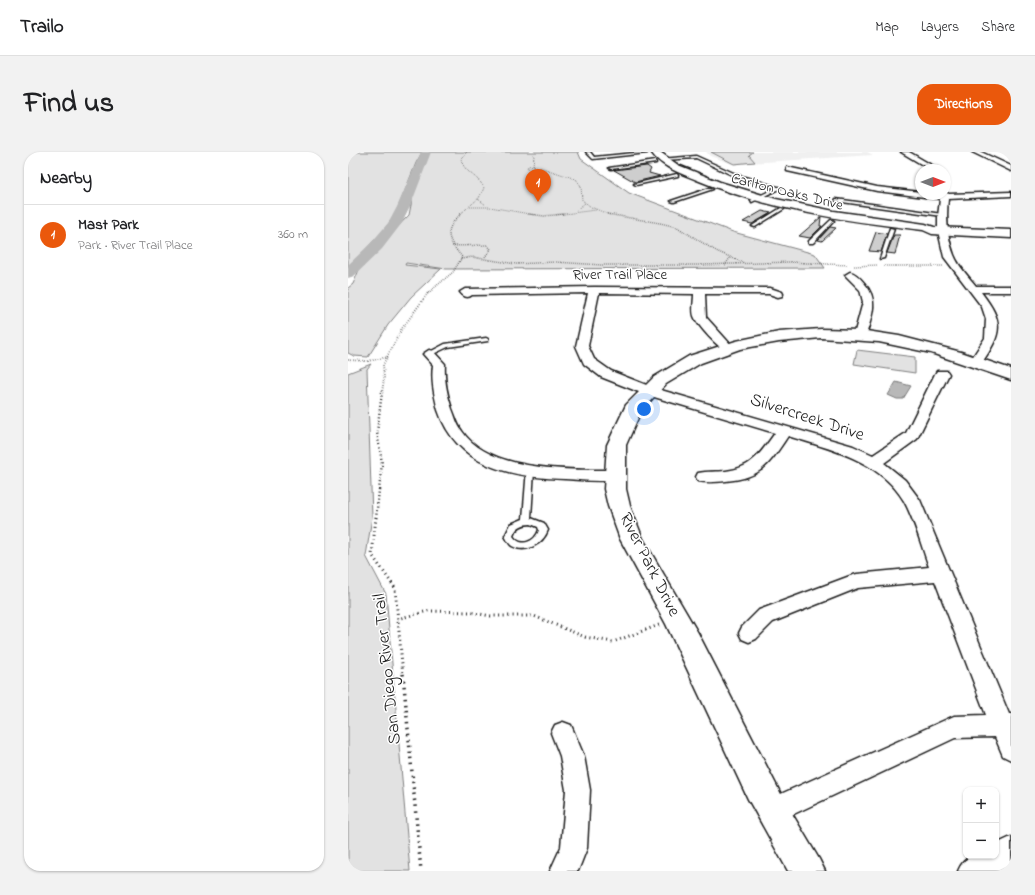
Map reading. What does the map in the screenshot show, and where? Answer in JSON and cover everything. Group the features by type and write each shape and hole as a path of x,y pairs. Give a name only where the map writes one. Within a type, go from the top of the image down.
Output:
{"main road":[{"name":"Carlton Oaks Drive","path":"653,156 677,175 711,189 818,212 868,221 925,227 937,231"},
{"name":"Carlton Oaks Drive","path":"653,156 703,180 782,209 832,221 892,229 925,232 937,231"},
{"path":"937,231 1011,234"},
{"name":"River Park Drive","path":"807,871 772,811 676,618 629,533 618,503 614,475 616,450 620,437 632,412 649,391 668,375 684,365 727,347 787,335 824,333 860,335 896,340 976,361 1011,375"}],"street":[{"path":"904,152 925,164"},
{"path":"975,152 1011,169"},
{"path":"790,170 877,189 915,191"},
{"path":"837,180 848,175"},
{"path":"951,192 1011,194"},
{"path":"944,200 942,215 937,231 949,257 956,268 987,307 993,325 989,344 976,361"},
{"path":"850,275 863,285 869,300 868,311 860,335"},
{"path":"974,289 1011,289"},
{"name":"River Trail Place","path":"467,294 465,292 594,290 770,291 778,294"},
{"name":"Silvercreek Drive","path":"594,290 582,340 586,356 594,366 606,374 649,391 835,444 874,462 892,475 909,496 1007,725 1011,748"},
{"path":"699,290 700,317 715,336 727,347"},
{"path":"429,354 439,364 438,386 450,424 459,438 484,457 505,465 530,470 573,475 614,475"},
{"path":"874,462 912,436 942,374"},
{"path":"704,477 732,476 751,471 761,463 785,430"},
{"path":"749,633 766,616 857,581 942,573"},
{"path":"772,811 954,727 1007,725"},
{"path":"563,734 572,756 578,790 574,848 564,871"},
{"path":"972,871 1011,850"}],"lane":[{"path":"588,152 593,158 653,156 698,152"},
{"path":"611,168 653,156 696,157 731,173 779,188 756,199"},
{"path":"636,184 677,175"},
{"path":"673,201 711,189"},
{"path":"836,200 942,215"},
{"path":"754,226 782,209"},
{"path":"811,242 832,221"},
{"path":"882,258 892,229"},
{"path":"429,354 447,345 486,340"},
{"path":"527,521 530,470"}],"path":[{"path":"467,152 461,158 462,167 467,172 478,177 484,188 478,200 459,214 448,229 447,236 452,246 462,257 461,259 484,259 501,263 516,264 555,262 602,265 724,265 790,262 852,266 956,268"},
{"path":"530,152 534,156 534,165"},
{"path":"543,170 534,165 528,166 527,168 566,174 578,180 581,183 582,200 596,210 617,216 676,227 730,258 745,263"},
{"path":"478,200 487,206"},
{"path":"574,211 585,203"},
{"path":"469,207 487,206 545,216 574,211 596,210"},
{"path":"452,246 487,245 492,250 484,259"},
{"path":"724,265 727,264 730,258"},
{"name":"San Diego River Trail","path":"422,871 395,588 372,555 382,463 377,432 384,378 382,365 388,357 401,330 426,294 453,272 461,259"},
{"path":"348,360 368,361 388,357"},
{"path":"397,619 428,611 469,612 491,616 534,616 585,637 613,642 676,618"}],"shaded area":[{"path":"348,152 422,152 395,215 382,232 348,268"},
{"path":"429,152 578,152 581,159 629,193 733,232 815,254 825,268 446,269 406,263 405,265 441,269 411,297 388,325 368,357 354,356 348,353 348,288 353,284 361,265 409,215 417,175"},
{"path":"706,152 867,152 873,155 732,164 710,156"},
{"path":"711,152 753,152 749,155 755,162 734,164"},
{"path":"857,350 915,357 915,373 854,364"},
{"path":"371,364 367,369 372,517 366,556 386,594 410,871 348,871 348,373"},
{"path":"896,382 911,386 903,399 897,399 888,395"}],"building":[{"path":"647,166 651,169 649,173 660,176 635,182 614,170"},
{"path":"762,211 771,213 752,224 743,222"},
{"path":"821,217 820,226 822,226 810,238 799,236"},
{"path":"830,227 836,228 822,241 818,240"},
{"path":"876,232 887,234 881,252 869,251"},
{"path":"894,235 900,235 895,254 887,253"}],"waterway":[{"path":"348,273 377,246 395,223 404,207 418,167 426,152"}],"place":[{"name":"Mast Park","path":"538,202"}]}
